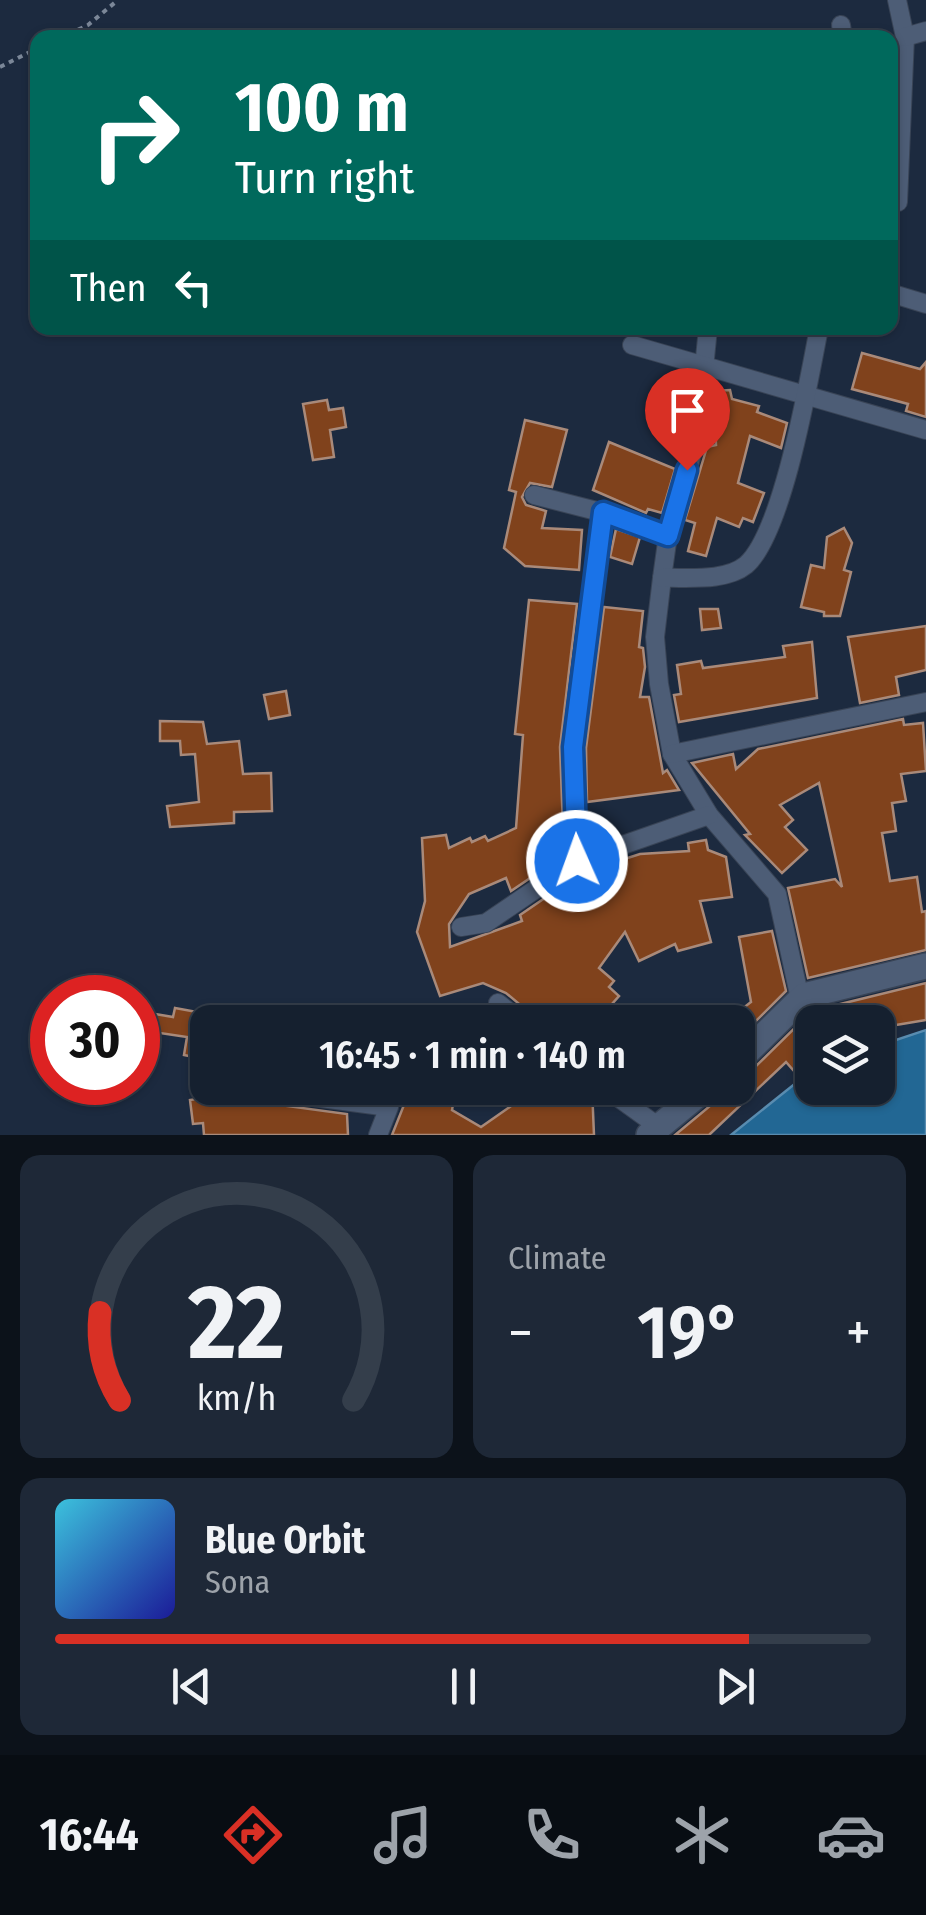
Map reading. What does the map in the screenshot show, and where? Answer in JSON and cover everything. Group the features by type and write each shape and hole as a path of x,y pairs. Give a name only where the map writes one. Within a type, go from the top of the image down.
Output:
{"main road":[{"path":"755,1044 800,999 926,966"},
{"path":"654,1131 685,1105"}],"street":[{"path":"897,0 905,36 898,202"},
{"path":"905,36 926,31"},
{"path":"898,295 926,304"},
{"path":"707,335 696,438 668,536 655,637 672,754 709,814 778,894 800,999"},
{"path":"662,578 718,576 746,565 771,526 818,335"},
{"path":"632,345 926,430"},
{"path":"534,495 603,512 668,536"},
{"path":"577,861 573,747 603,512"},
{"path":"672,754 926,702"},
{"path":"461,926 486,924 577,861 709,814"},
{"path":"374,1105 389,1107 378,1135"},
{"path":"624,1105 654,1131"}],"path":[{"path":"77,30 118,0"},
{"path":"0,68 30,52"}],"water":[{"path":"926,1030 926,1135 731,1135 795,1084 795,1105 895,1105 895,1040"}],"building":[{"path":"862,353 920,369 926,362 926,417 906,411 908,404 852,389"},
{"path":"730,390 732,399 759,406 757,412 787,423 781,448 750,436 738,483 764,493 753,522 743,518 739,527 717,518 706,556 688,551 695,523 685,520 707,447 716,445 714,391"},
{"path":"327,400 329,410 343,408 346,427 330,430 334,457 313,460 303,404"},
{"path":"525,420 567,430 552,487 530,483 522,497 526,505 546,511 542,528 582,530 579,570 525,566 504,548 516,492 509,490"},
{"path":"609,442 675,469 662,513 648,509 646,513 593,490"},
{"path":"844,528 852,543 844,570 851,572 840,616 824,616 824,612 801,607 811,565 824,568 827,537"},
{"path":"616,529 640,537 632,564 610,557"},
{"path":"529,600 577,604 560,747 564,855 511,891 506,878 469,894 449,924 450,947 522,921 520,915 580,874 612,863 640,854 689,851 688,843 706,840 708,850 726,857 732,897 700,901 711,942 678,951 675,944 639,961 625,932 599,968 614,981 609,987 619,996 611,1005 520,1005 506,993 483,983 440,996 417,932 425,901 422,838 446,835 449,848 470,838 472,842 485,836 488,841 516,828 523,735 515,734"},
{"path":"604,607 643,611 639,647 643,648 645,667 640,697 649,697 663,773 667,770 679,790 587,802 586,748"},
{"path":"700,609 718,609 721,628 702,630"},
{"path":"926,626 926,670 896,677 899,695 860,703 848,637"},
{"path":"812,642 817,698 679,722 674,695 681,694 677,665 701,661 703,668 785,657 783,646"},
{"path":"286,691 290,715 269,719 264,695"},
{"path":"903,719 904,725 923,723 926,771 901,774 906,801 892,803 896,831 882,833 890,881 917,877 922,912 926,911 926,950 808,978 788,888 835,879 842,887 819,783 780,805 793,820 785,827 807,850 782,873 745,835 750,834 692,763 733,754 736,769 758,749"},
{"path":"160,721 203,722 207,744 239,741 243,774 271,773 272,811 234,812 234,823 170,827 167,806 199,802 195,754 181,755 180,741 160,741"},
{"path":"772,931 786,991 755,1022 755,1005 747,1005 751,1002 739,937"},
{"path":"926,983 926,1020 895,1025 895,1005 836,1005"},
{"path":"175,1008 190,1011 190,1056 184,1055 187,1037 160,1033 160,1015 173,1017"},
{"path":"795,1028 795,1070 786,1062 755,1091 755,1067"},
{"path":"191,1105 280,1105 347,1114 348,1135 204,1135 203,1123 193,1124"},
{"path":"404,1105 453,1105 452,1110 481,1127 513,1105 593,1105 594,1135 392,1135"},
{"path":"711,1105 741,1105 709,1135 675,1135"}],"route":[{"path":"577,861 573,747 603,512 668,536 687,470"}]}
